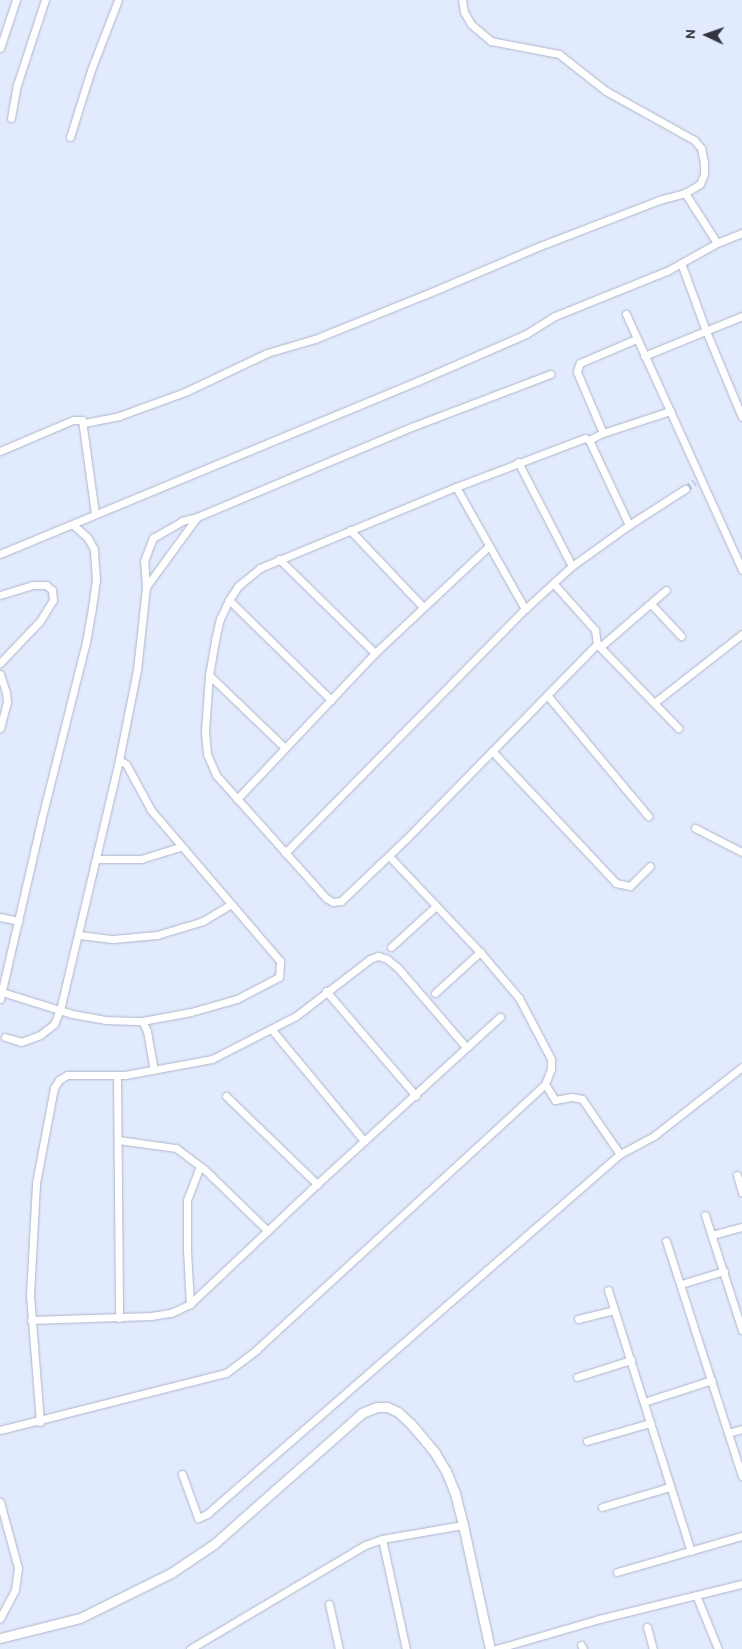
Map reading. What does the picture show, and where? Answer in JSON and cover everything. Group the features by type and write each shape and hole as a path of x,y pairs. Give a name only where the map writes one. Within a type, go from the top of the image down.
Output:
{"street":[{"path":"0,48 16,0"},
{"path":"11,118 17,85 45,0"},
{"path":"70,137 91,70 117,0"},
{"path":"84,424 119,416 185,392 267,353 315,339 540,246 659,200 685,193 700,184 704,174 701,148 694,140 606,91 558,54 491,41 471,24 464,12 462,0"},
{"path":"685,193 718,243"},
{"path":"0,554 418,382 526,334 555,316 667,271 718,243 742,233"},
{"path":"681,263 706,331 742,417"},
{"path":"626,314 670,411 697,481 742,570"},
{"path":"644,356 742,316"},
{"path":"603,433 577,372 578,368 580,363 636,339"},
{"path":"5,1037 21,1042 40,1035 54,1024 60,1010 119,760 137,670 146,587 144,561 153,538 182,520 197,517 414,426 550,374"},
{"path":"666,590 598,645 389,856 341,901 333,902 326,898 216,775 208,754 205,731 209,675 220,619 229,600 245,580 260,568 279,559 456,486 585,438 589,440 603,433 670,411"},
{"path":"0,452 78,419 84,424 96,514"},
{"path":"589,440 629,525"},
{"path":"518,462 572,566"},
{"path":"456,486 488,547 525,609"},
{"path":"285,853 525,609 572,566 629,525 685,489"},
{"path":"146,587 197,517"},
{"path":"73,525 87,537 94,549 96,580 92,608 86,642 37,837 1,996 105,1020 142,1022 191,1012 236,999 279,977 280,961 180,847 151,810 126,764 119,760"},
{"path":"350,530 423,607"},
{"path":"236,799 375,653 488,547"},
{"path":"279,559 375,653"},
{"path":"554,584 595,630 598,645 678,728"},
{"path":"0,595 32,585 46,585 52,590 53,600 39,622 0,663"},
{"path":"229,600 330,700"},
{"path":"651,604 681,636"},
{"path":"654,703 742,634"},
{"path":"0,674 4,681 6,697 0,728"},
{"path":"209,675 285,748"},
{"path":"547,695 648,816"},
{"path":"492,751 616,883 630,886 650,866"},
{"path":"695,828 742,852"},
{"path":"96,859 135,860 158,855 180,847"},
{"path":"0,1430 40,1422 226,1373 256,1350 545,1084 551,1069 551,1059 519,998 480,952 389,856"},
{"path":"79,935 113,940 157,935 203,921 231,904"},
{"path":"392,947 436,906"},
{"path":"0,917 19,921"},
{"path":"435,993 480,952"},
{"path":"40,1422 31,1320 36,1183 54,1088 59,1080 67,1075 117,1075 212,1059 272,1030 296,1016 326,991 370,959 378,956 387,958 466,1047"},
{"path":"326,991 416,1096"},
{"path":"31,1320 119,1318 171,1313 190,1304 500,1016"},
{"path":"142,1022 147,1031 154,1070"},
{"path":"272,1030 364,1141"},
{"path":"182,1474 198,1518 207,1514 620,1154 655,1135 742,1067"},
{"path":"117,1075 119,1318"},
{"path":"545,1084 555,1100 572,1097 582,1099 620,1154"},
{"path":"226,1096 317,1184"},
{"path":"118,1140 176,1148 200,1166 268,1232"},
{"path":"190,1304 186,1251 187,1200 200,1166"},
{"path":"737,1175 742,1192"},
{"path":"705,1214 724,1272 738,1306 742,1330"},
{"path":"712,1236 742,1226"},
{"path":"666,1241 742,1476"},
{"path":"681,1284 724,1272"},
{"path":"608,1290 691,1551"},
{"path":"578,1319 614,1310"},
{"path":"577,1377 631,1360"},
{"path":"644,1402 712,1380"},
{"path":"0,1638 80,1618 171,1573 214,1544 362,1413 373,1407 387,1407 398,1412 411,1424 435,1453 455,1493 490,1649"},
{"path":"587,1441 650,1423"},
{"path":"728,1433 742,1429"},
{"path":"602,1507 670,1487"},
{"path":"0,1502 18,1568 15,1590 0,1618"},
{"path":"193,1648 366,1545 382,1539 463,1525"},
{"path":"617,1572 742,1536"},
{"path":"382,1539 406,1649"},
{"path":"496,1649 510,1647 599,1619 742,1584"},
{"path":"696,1596 718,1649"},
{"path":"329,1604 339,1649"},
{"path":"647,1627 653,1649"}],"tunnel":[{"path":"685,489 695,482"}]}
